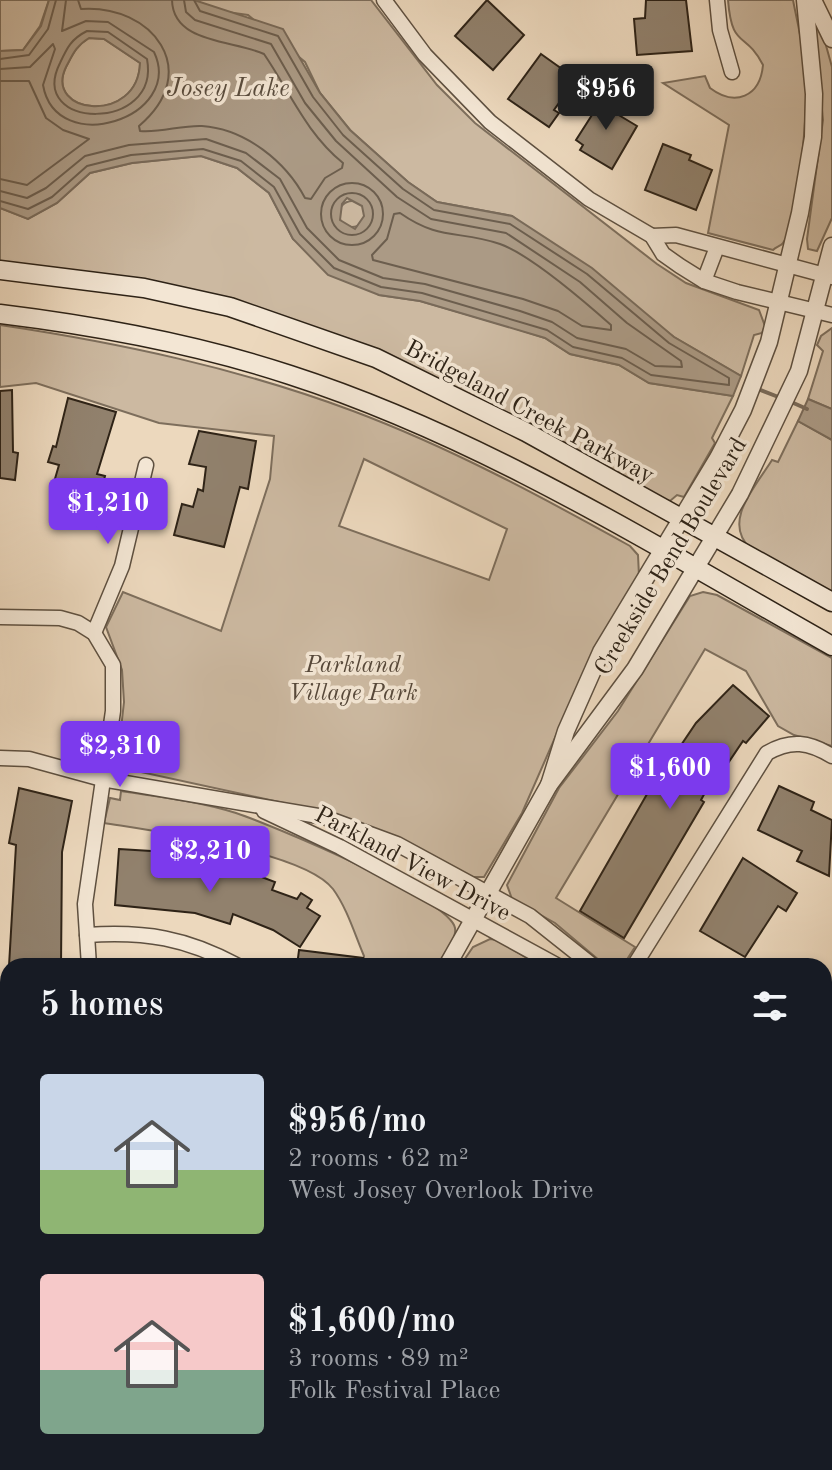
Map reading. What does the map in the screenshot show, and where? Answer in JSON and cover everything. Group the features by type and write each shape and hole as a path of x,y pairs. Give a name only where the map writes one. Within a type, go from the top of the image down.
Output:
{"main road":[{"name":"Bridgeland Creek Parkway","path":"0,270 144,288 230,307 333,342 463,399 832,602"},
{"path":"0,314 137,334 304,380 444,436 663,551 832,646"}],"street":[{"path":"384,0 434,66 490,122 589,199 652,236 663,254 704,281 778,304 824,314"},
{"path":"717,0 720,30 732,72"},
{"name":"Creekside Bend Boulevard","path":"549,785 566,731 601,652 730,436 769,342 813,137 814,94 805,0"},
{"path":"813,0 832,39"},
{"path":"652,236 676,235 828,276"},
{"name":"Creekside Bend Boulevard","path":"452,958 549,785 635,669 714,537 762,449 824,314 832,246"},
{"path":"704,281 717,247"},
{"path":"94,633 122,566 146,465"},
{"path":"0,617 60,618 78,623 94,633 113,665 113,711 85,904 88,958"},
{"path":"639,958 767,753 779,746 806,743 832,756"},
{"name":"Parkland View Drive","path":"0,758 29,759 102,779 324,817 382,839 530,916 585,958"},
{"name":"Parkland View Drive","path":"246,802 340,847 543,958"},
{"path":"87,935 118,933 161,936 201,946 223,958"}],"green space":[{"path":"0,0 49,0 40,26 23,50 0,51"},
{"path":"194,0 371,0 437,85 475,123 657,264 686,283 759,310 765,326 762,333 754,335 741,376 674,337 512,216 437,202 408,182 350,130 320,93 305,62 248,15 220,11"},
{"path":"728,0 793,0 801,40 806,94 798,190 789,231 782,244 773,250 708,233 729,125 663,83 705,76 710,88 719,94 737,98 745,96 757,85 763,65 736,33"},
{"path":"820,24 832,67 832,218 817,251 808,249 807,239 823,120 814,25"},
{"path":"89,38 104,39 140,63 135,83 124,97 110,104 94,106 79,103 68,95 62,83 73,54"},
{"path":"201,156 237,168 269,193 293,239 379,295 420,301 545,338 570,354 619,365 649,383 733,396 712,438 715,443 684,497 677,495 670,501 659,498 299,325 0,262 0,208 28,219 57,203 90,173 132,163"},
{"path":"352,201 361,205 365,214 361,223 352,227 343,223 339,214 343,205"},
{"name":"Parkland Village Park","path":"0,325 90,340 222,370 310,396 424,440 630,546 638,555 639,576 579,683 522,813 484,877 472,877 320,811 127,769 128,758 118,755 124,702 122,670 106,627 123,592 221,631 270,479 274,436 159,423 36,383 0,387","holes":["364,459 507,529 489,580 339,526"]},
{"path":"832,328 832,409 808,399 823,351 817,345 821,336"},
{"path":"798,421 832,440 832,594 751,549 739,527 750,492 772,460 778,462"},
{"path":"703,592 717,595 832,658 832,746 794,735 778,726 746,671 705,649 556,898 635,947 628,958 597,958 555,923 512,899 507,885 559,788 618,711 690,596"},
{"path":"121,791 193,802 236,813 283,832 356,864 423,899 446,915 455,928 452,943 442,958 364,958 333,889 317,876 292,864 226,845 104,823 110,798 120,800"},
{"path":"490,939 497,940 527,958 465,958 473,947"}],"water":[{"name":"Josey Lake","path":"49,0 194,0 283,29 320,93 350,130 408,182 437,202 512,216 592,268 674,337 741,376 733,396 649,383 619,365 570,354 545,338 420,301 379,295 328,275 293,239 269,193 237,168 201,156 132,163 90,173 57,203 28,219 0,208 0,51 23,50 41,26","holes":["89,38 104,39 140,63 135,83 124,97 110,104 94,106 79,103 68,95 62,83 73,54","347,198 362,206 364,216 355,229 340,220 342,204"]},
{"path":"808,399 832,409 832,440 798,421"}],"building":[{"path":"487,0 524,35 493,70 455,36"},
{"path":"646,0 686,0 692,51 637,55 634,19 645,18"},
{"path":"541,54 576,79 554,110 559,113 549,127 508,99"},
{"path":"608,90 621,97 612,111 637,126 612,169 580,150 583,145 576,140"},
{"path":"663,144 691,155 689,160 712,170 696,210 645,190"},
{"path":"12,390 13,452 18,453 15,480 0,478 0,391"},
{"path":"68,398 116,412 97,474 105,476 98,503 52,489 59,465 48,462 53,446 56,447"},
{"path":"199,431 256,441 248,489 240,487 224,547 174,535 182,504 193,507 198,489 203,491 206,467 189,464"},
{"path":"733,685 769,716 746,743 743,741 716,781 713,778 701,800 704,802 624,938 580,911 666,761 669,763 696,723"},
{"path":"779,786 814,802 811,810 832,820 829,876 797,861 802,851 758,830"},
{"path":"19,788 72,801 62,852 61,958 9,958 16,845 9,843"},
{"path":"119,849 167,852 166,859 259,876 275,882 272,890 297,899 301,893 312,900 307,908 320,916 300,947 273,930 233,914 230,924 195,913 115,905"},
{"path":"743,858 797,893 786,911 778,906 745,957 700,931"},
{"path":"299,950 363,958 298,958"}],"waterway":[{"path":"755,388 781,398"},
{"path":"789,401 807,409"}]}
